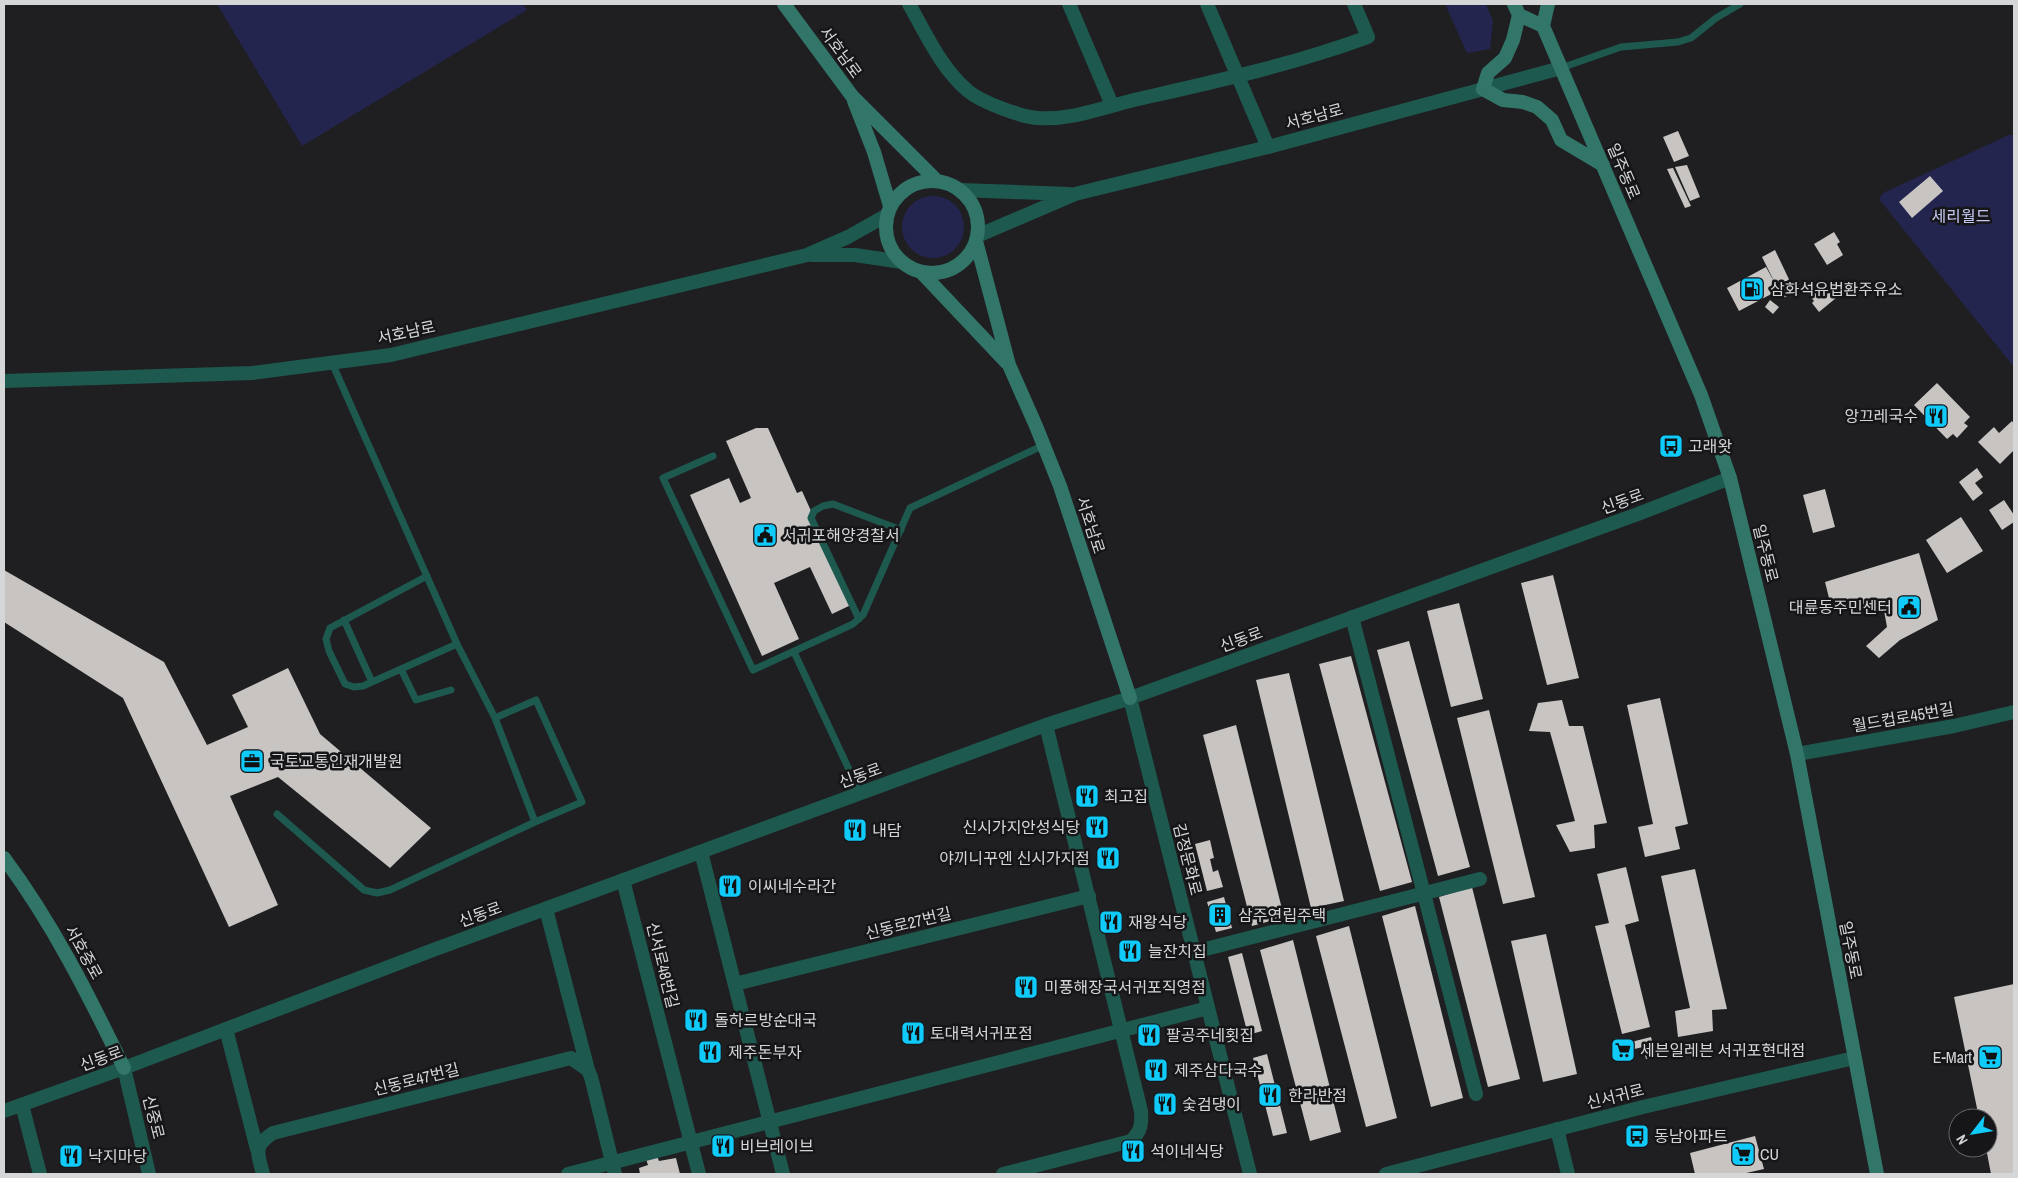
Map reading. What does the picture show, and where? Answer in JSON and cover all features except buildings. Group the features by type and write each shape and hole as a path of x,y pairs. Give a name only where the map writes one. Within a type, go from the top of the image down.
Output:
{"main road":[{"name":"서호남로","path":"784,4 852,96"},
{"path":"1548,4 1543,26 1517,9 1513,40 1505,58 1488,73 1483,88 1503,100 1523,102 1537,107 1552,120 1561,140 1602,165"},
{"name":"일주동로","path":"1543,26 1701,395 1730,478 1797,754 1877,1174"},
{"path":"852,96 937,181"},
{"path":"852,96 874,152 889,211"},
{"path":"937,181 947,183 960,190 967,197 975,211 978,226 976,238 969,254 954,268 940,273 921,272 910,268 892,250 886,231 889,211 896,198 907,188 922,182 937,181"},
{"path":"976,238 1009,365"},
{"path":"921,272 1009,365"},
{"name":"서호남로","path":"1009,365 1060,486 1130,698"},
{"name":"서호중로","path":"4,858 29,891 76,970 124,1068"}],"street":[{"path":"908,4 940,60 969,92 1001,108 1036,118 1067,118 1112,105 1238,77 1368,37 1354,4"},
{"path":"1069,4 1112,105"},
{"path":"1207,4 1268,147"},
{"name":"서호남로","path":"1075,194 1268,147 1561,68"},
{"path":"960,190 1075,194"},
{"path":"976,238 1075,194"},
{"path":"807,255 848,237 889,211"},
{"path":"807,255 855,255 902,262"},
{"name":"서호남로","path":"4,382 252,373 391,355 807,255"},
{"name":"신동로","path":"4,1111 860,793 1046,725 1130,698 1629,517 1730,478"},
{"path":"1352,617 1476,1094"},
{"name":"김정문화로","path":"1130,698 1250,1174"},
{"name":"월드컵로45번길","path":"1797,754 1954,726 2014,712"},
{"path":"1004,1174 1131,1141 1142,1125 1141,1112 1122,1030 1046,725"},
{"path":"701,852 783,1174"},
{"path":"1194,952 1480,878"},
{"name":"신서로48번길","path":"623,880 698,1174"},
{"name":"신동로27번길","path":"735,984 1089,896"},
{"path":"546,909 614,1169"},
{"path":"568,1174 614,1169 691,1143 1208,1008"},
{"path":"226,1029 263,1174"},
{"name":"신동로47번길","path":"257,1149 261,1141 272,1133 571,1058 588,1070"},
{"name":"신서귀로","path":"1386,1174 1643,1107 1854,1058"},
{"name":"신중로","path":"124,1068 149,1174"},
{"path":"22,1105 40,1174"},
{"path":"1557,1129 1568,1174"}],"lane":[{"path":"1561,68 1621,47 1678,42 1691,38 1716,18 1740,4"},
{"path":"332,362 457,644 495,718 535,822"},
{"path":"713,456 663,478 753,670 853,624 863,615 910,508 1044,445"},
{"path":"859,618 811,518 814,511 833,504 901,530"},
{"path":"427,576 330,628 326,639 329,651 345,684 354,687 363,686 457,644"},
{"path":"344,620 372,682"},
{"path":"794,652 860,793"},
{"path":"401,669 416,700 450,690"},
{"path":"277,814 364,890 377,893 390,890 582,802 536,700 495,718"}],"green space":[{"path":"217,4 523,4 527,10 302,146"},
{"path":"1445,4 1486,4 1493,21 1490,49 1467,53"},
{"name":"세리월드","path":"2009,135 2014,135 2014,367 1879,199 1883,193"},
{"path":"927,196 939,196 955,205 962,215 964,227 962,239 955,249 939,258 927,258 916,253 907,244 902,233 902,221 907,210 916,201"}],"place":[{"name":"삼화석유법환주유소","path":"1752,289"},
{"name":"앙끄레국수","path":"1936,416"},
{"name":"고래왓","path":"1671,446"},
{"name":"서귀포해양경찰서","path":"765,535"},
{"name":"대륜동주민센터","path":"1909,607"},
{"name":"국토교통인재개발원","path":"252,761"},
{"name":"최고집","path":"1087,796"},
{"name":"신시가지안성식당","path":"1097,827"},
{"name":"내담","path":"855,830"},
{"name":"야끼니꾸엔 신시가지점","path":"1108,858"},
{"name":"이씨네수라간","path":"730,886"},
{"name":"삼주연립주택","path":"1220,915"},
{"name":"재왕식당","path":"1111,922"},
{"name":"늘잔치집","path":"1130,951"},
{"name":"미풍해장국서귀포직영점","path":"1026,987"},
{"name":"돌하르방순대국","path":"696,1020"},
{"name":"토대력서귀포점","path":"913,1033"},
{"name":"팔공주네횟집","path":"1149,1035"},
{"name":"세븐일레븐 서귀포현대점","path":"1623,1050"},
{"name":"제주돈부자","path":"710,1052"},
{"name":"E-Mart","path":"1990,1057"},
{"name":"제주삼다국수","path":"1156,1070"},
{"name":"한라반점","path":"1270,1095"},
{"name":"숯검댕이","path":"1165,1104"},
{"name":"동남아파트","path":"1637,1136"},
{"name":"비브레이브","path":"723,1146"},
{"name":"석이네식당","path":"1133,1151"},
{"name":"CU","path":"1743,1154"},
{"name":"낙지마당","path":"71,1156"}]}
